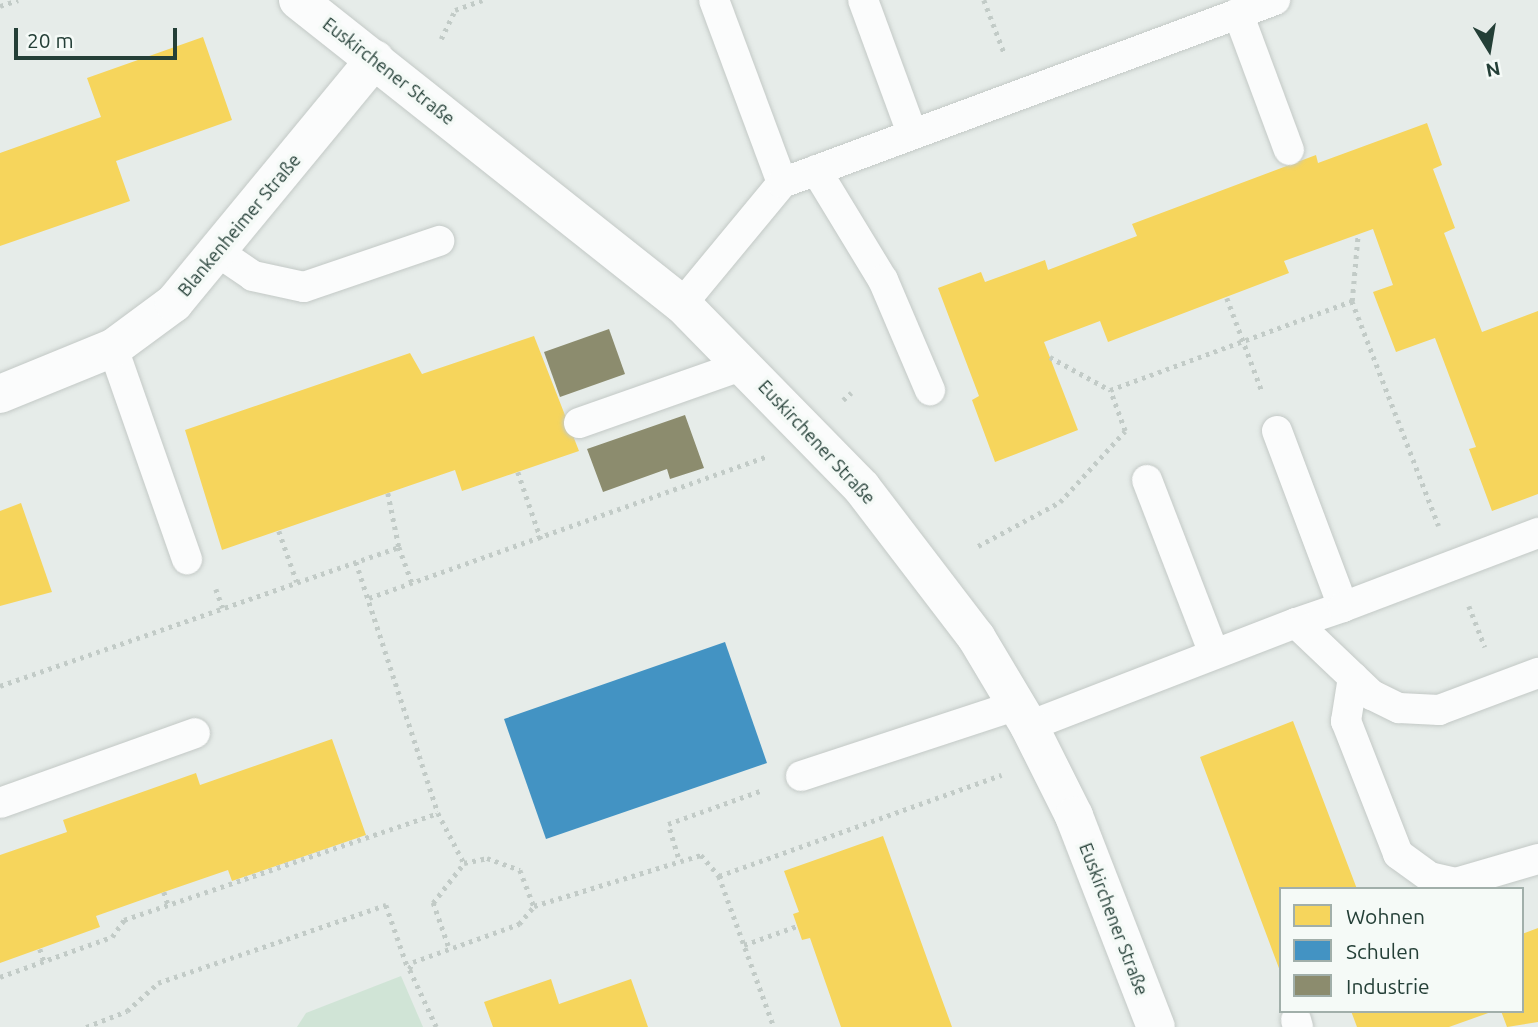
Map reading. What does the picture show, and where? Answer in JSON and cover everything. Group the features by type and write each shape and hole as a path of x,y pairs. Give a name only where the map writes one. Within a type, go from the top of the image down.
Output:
{"street":[{"name":"Euskirchener Straße","path":"298,0 682,304 810,430 915,554 1023,716 1046,760 1156,1027"},
{"name":"Blankenheimer Straße","path":"0,394 113,348 174,303 375,59"}],"lane":[{"path":"714,0 782,183"},
{"path":"863,0 912,133"},
{"path":"682,304 782,183 1275,0"},
{"path":"1238,13 1289,150"},
{"path":"816,170 883,280 930,390"},
{"path":"218,252 253,276 304,288 439,241"},
{"path":"113,348 187,559"},
{"path":"579,424 744,365"},
{"path":"1277,431 1343,607"},
{"path":"1147,480 1214,654"},
{"path":"801,776 1023,716 1214,654 1538,533"},
{"path":"1296,623 1353,677 1399,708 1439,710 1538,673"},
{"path":"1353,677 1346,721 1398,854 1430,877 1456,883 1538,859"},
{"path":"0,803 195,733"}],"path":[{"path":"0,6 18,0"},
{"path":"441,39 456,10 482,0"},
{"path":"984,0 1019,94"},
{"path":"1352,301 1358,234"},
{"path":"1227,298 1277,431"},
{"path":"1050,357 1110,390"},
{"path":"369,598 751,467 810,430 851,393"},
{"path":"518,472 541,539"},
{"path":"388,493 399,547 412,583"},
{"path":"279,531 298,582"},
{"path":"0,686 399,547"},
{"path":"356,562 438,813 464,863"},
{"path":"1472,612 1474,620"},
{"path":"719,876 1046,760"},
{"path":"678,857 668,824 801,776"},
{"path":"0,977 112,937 124,920 438,813"},
{"path":"409,969 449,946 519,924 534,906 678,857 701,855 719,876 774,1027"},
{"path":"449,946 433,903 464,863 487,858 520,870 534,906"},
{"path":"163,892 168,904"},
{"path":"86,1027 127,1012 158,983 386,905 409,969 436,1027"},
{"path":"744,945 797,926"},
{"path":"40,949 44,961"}],"green space":[{"path":"401,976 423,1027 297,1027 306,1013"}],"building: Wohnen":[{"path":"203,37 232,120 116,161 130,201 0,246 0,153 101,117 87,78"},
{"path":"1427,123 1442,165 1433,169 1455,228 1444,233 1482,332 1538,311 1538,494 1492,511 1469,449 1476,447 1435,338 1396,352 1373,292 1393,285 1373,229 1284,261 1289,273 1108,342 1100,321 1044,342 1078,430 995,462 972,400 979,396 938,288 981,272 985,282 1045,260 1048,270 1137,236 1132,224 1316,155 1318,163"},
{"path":"534,336 579,451 462,491 455,470 222,550 185,430 410,353 422,374"},
{"path":"21,503 52,592 0,606 0,511"},
{"path":"1293,721 1356,887 1279,887 1279,968 1200,757"},
{"path":"332,739 366,835 232,881 228,870 164,892 96,916 100,927 0,963 0,855 67,832 63,820 196,773 200,785"},
{"path":"883,836 952,1027 841,1027 810,938 802,940 793,914 799,912 784,871"},
{"path":"1538,928 1538,1022 1507,1027 1502,1013 1524,1013 1524,933"},
{"path":"551,979 559,1004 631,979 648,1027 493,1027 484,1002"},
{"path":"1352,1013 1488,1013 1449,1027 1357,1027"}],"building: Schulen":[{"path":"725,642 767,763 546,839 504,719"}],"building: Industrie":[{"path":"609,329 625,374 560,397 544,352"},
{"path":"685,415 704,468 670,479 667,469 603,492 587,449"}]}
